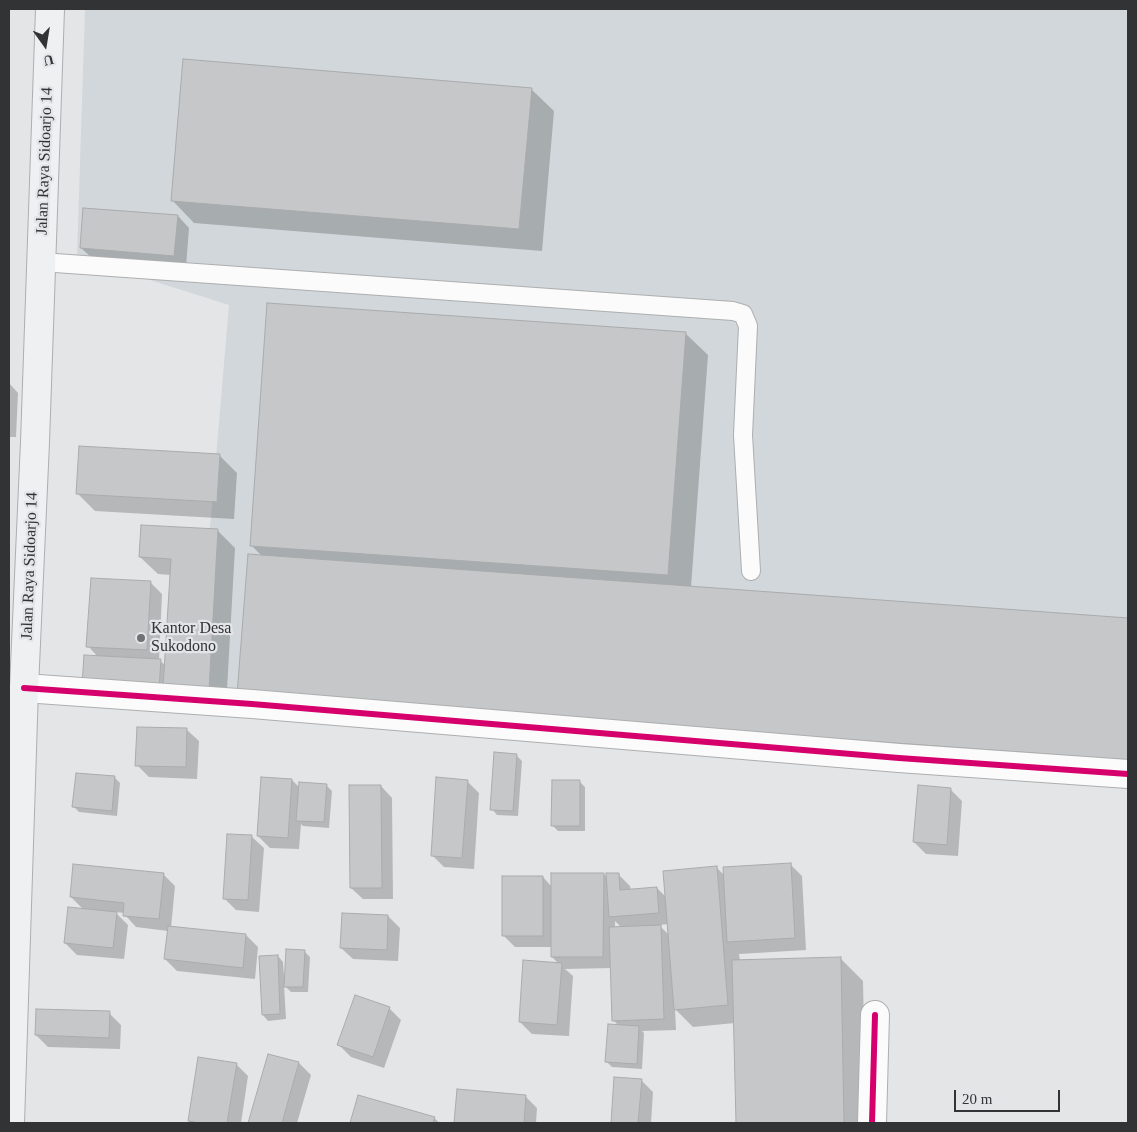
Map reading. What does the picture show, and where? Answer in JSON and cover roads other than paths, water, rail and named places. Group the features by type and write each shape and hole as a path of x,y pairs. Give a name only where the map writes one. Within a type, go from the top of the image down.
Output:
{"main road":[{"name":"Jalan Raya Sidoarjo 14","path":"10,1123 24,688 50,9"}],"street":[{"path":"24,688 262,705 889,757 1128,774"},
{"path":"872,1123 875,1015"}],"lane":[{"path":"41,262 733,311 743,314 748,326 744,435 751,571"}],"place":[{"name":"Kantor Desa Sukodono","path":"141,638"}]}
